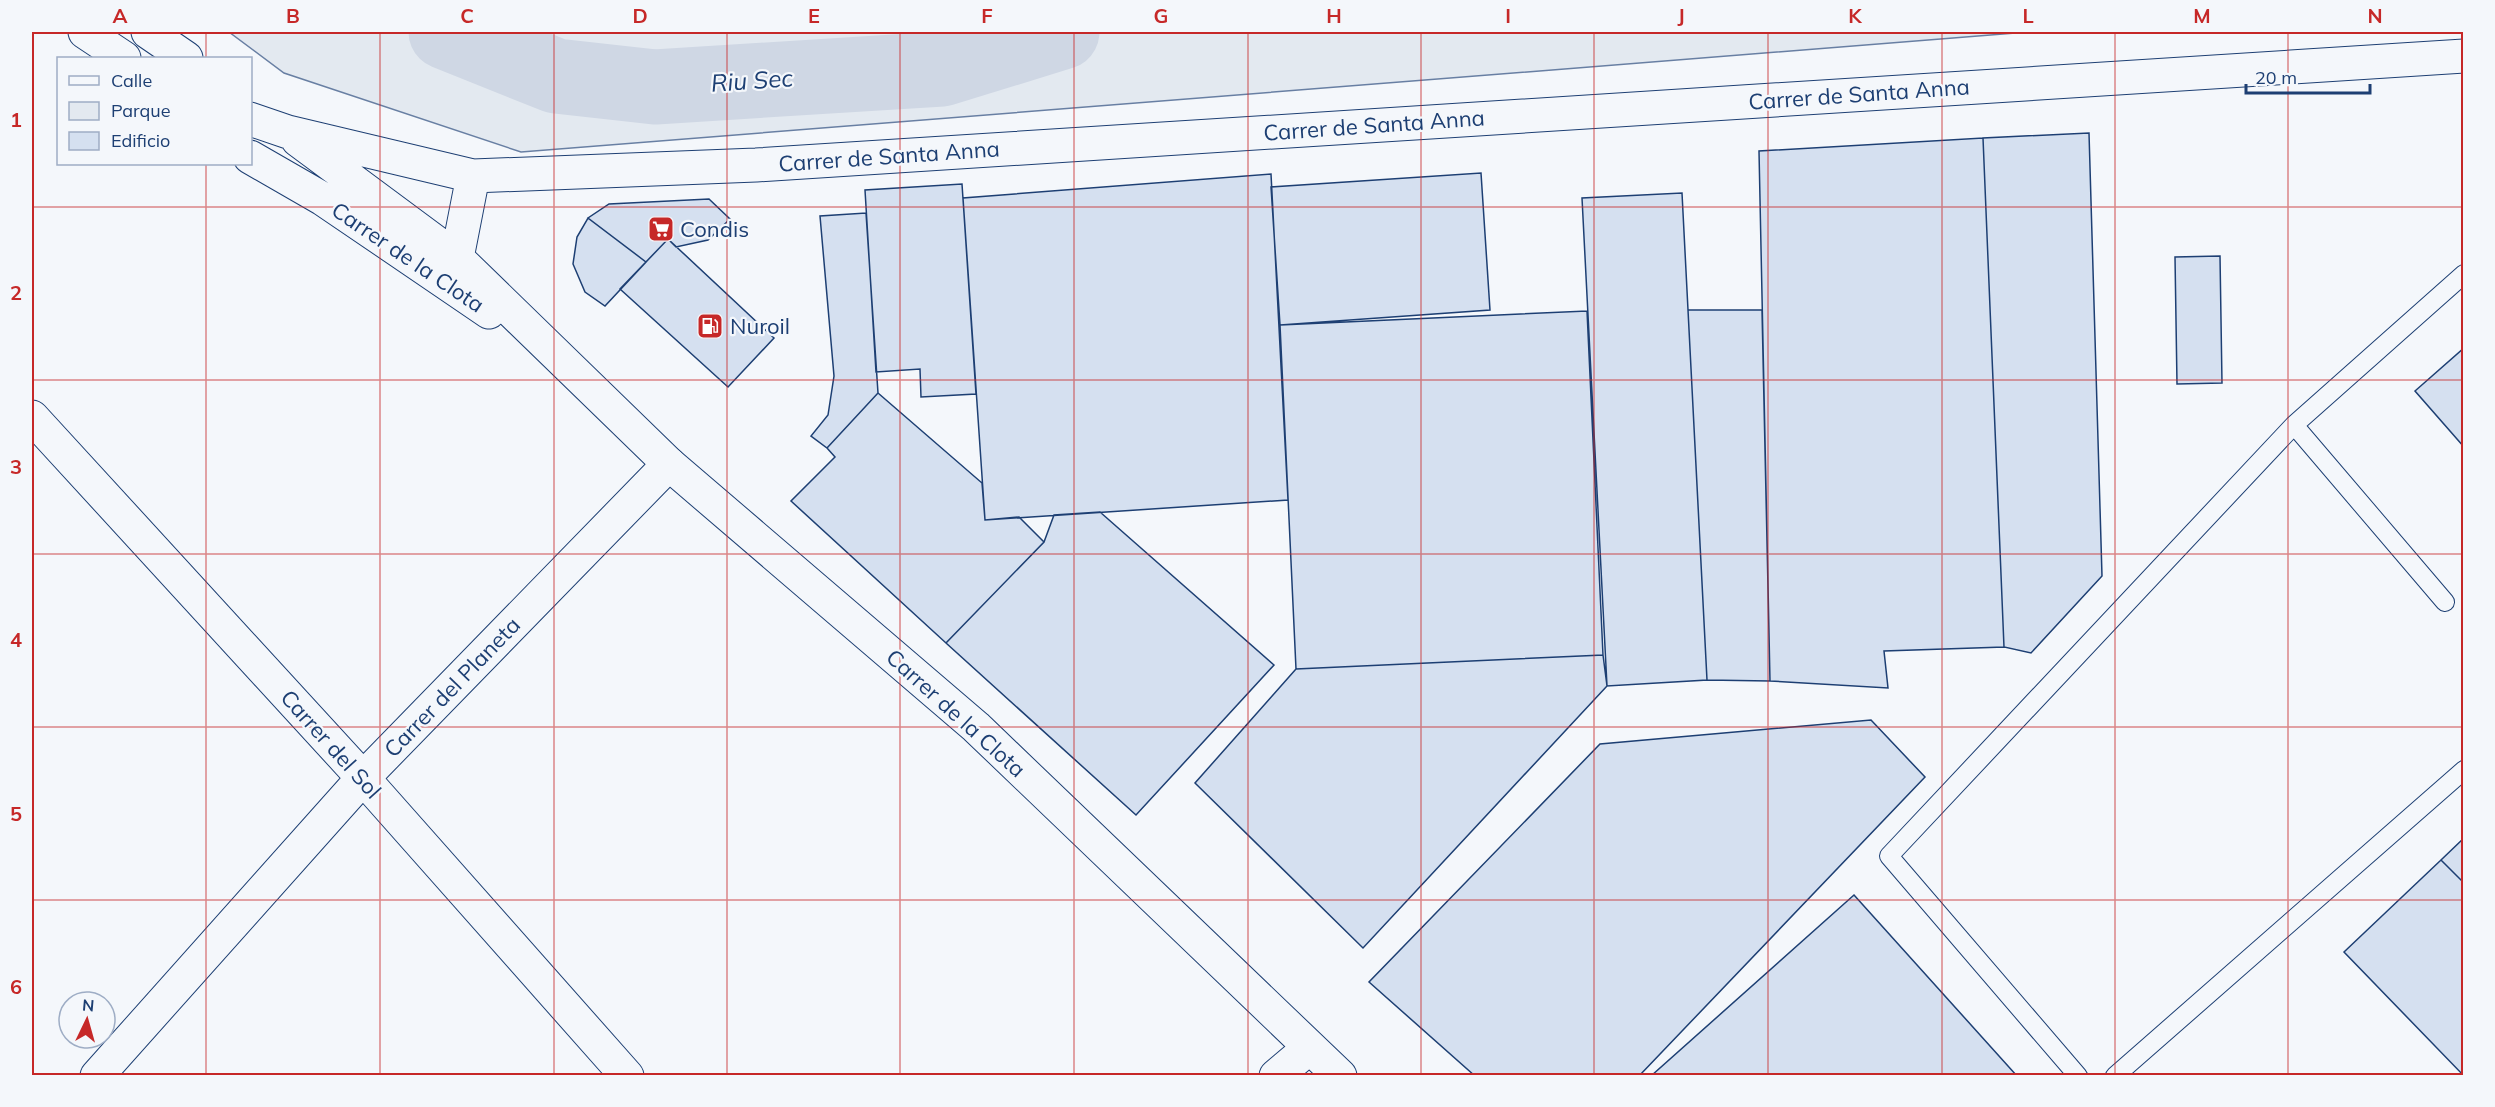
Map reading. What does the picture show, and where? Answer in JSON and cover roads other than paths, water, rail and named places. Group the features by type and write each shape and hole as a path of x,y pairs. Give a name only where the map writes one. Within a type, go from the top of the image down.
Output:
{"street":[{"path":"60,32 94,57"},
{"path":"85,32 122,57"},
{"path":"148,32 185,57"},
{"name":"Carrer de Santa Anna","path":"288,132 473,176 756,165 2463,56"},
{"name":"Carrer de la Clota","path":"252,106 457,258 669,464 976,727 1340,1076"},
{"path":"252,120 288,132"},
{"name":"Carrer de la Clota","path":"252,158 323,199 562,362"},
{"name":"Carrer de la Clota","path":"457,258 473,176"},
{"name":"Carrer del Sol","path":"32,417 363,778 627,1076"},
{"name":"Carrer del Planeta","path":"97,1076 363,778 669,464"},
{"path":"1276,1076 1310,1048"}],"lane":[{"path":"2078,1076 1889,856 2294,425 2463,274"},
{"path":"2294,425 2445,602"},
{"path":"2115,1076 2463,770"}],"waterway":[{"name":"Riu Sec","path":"446,32 556,76 655,87 942,69 1062,32"}],"place":[{"name":"Condis","path":"661,229"},
{"name":"Nuroil","path":"710,326"}]}
